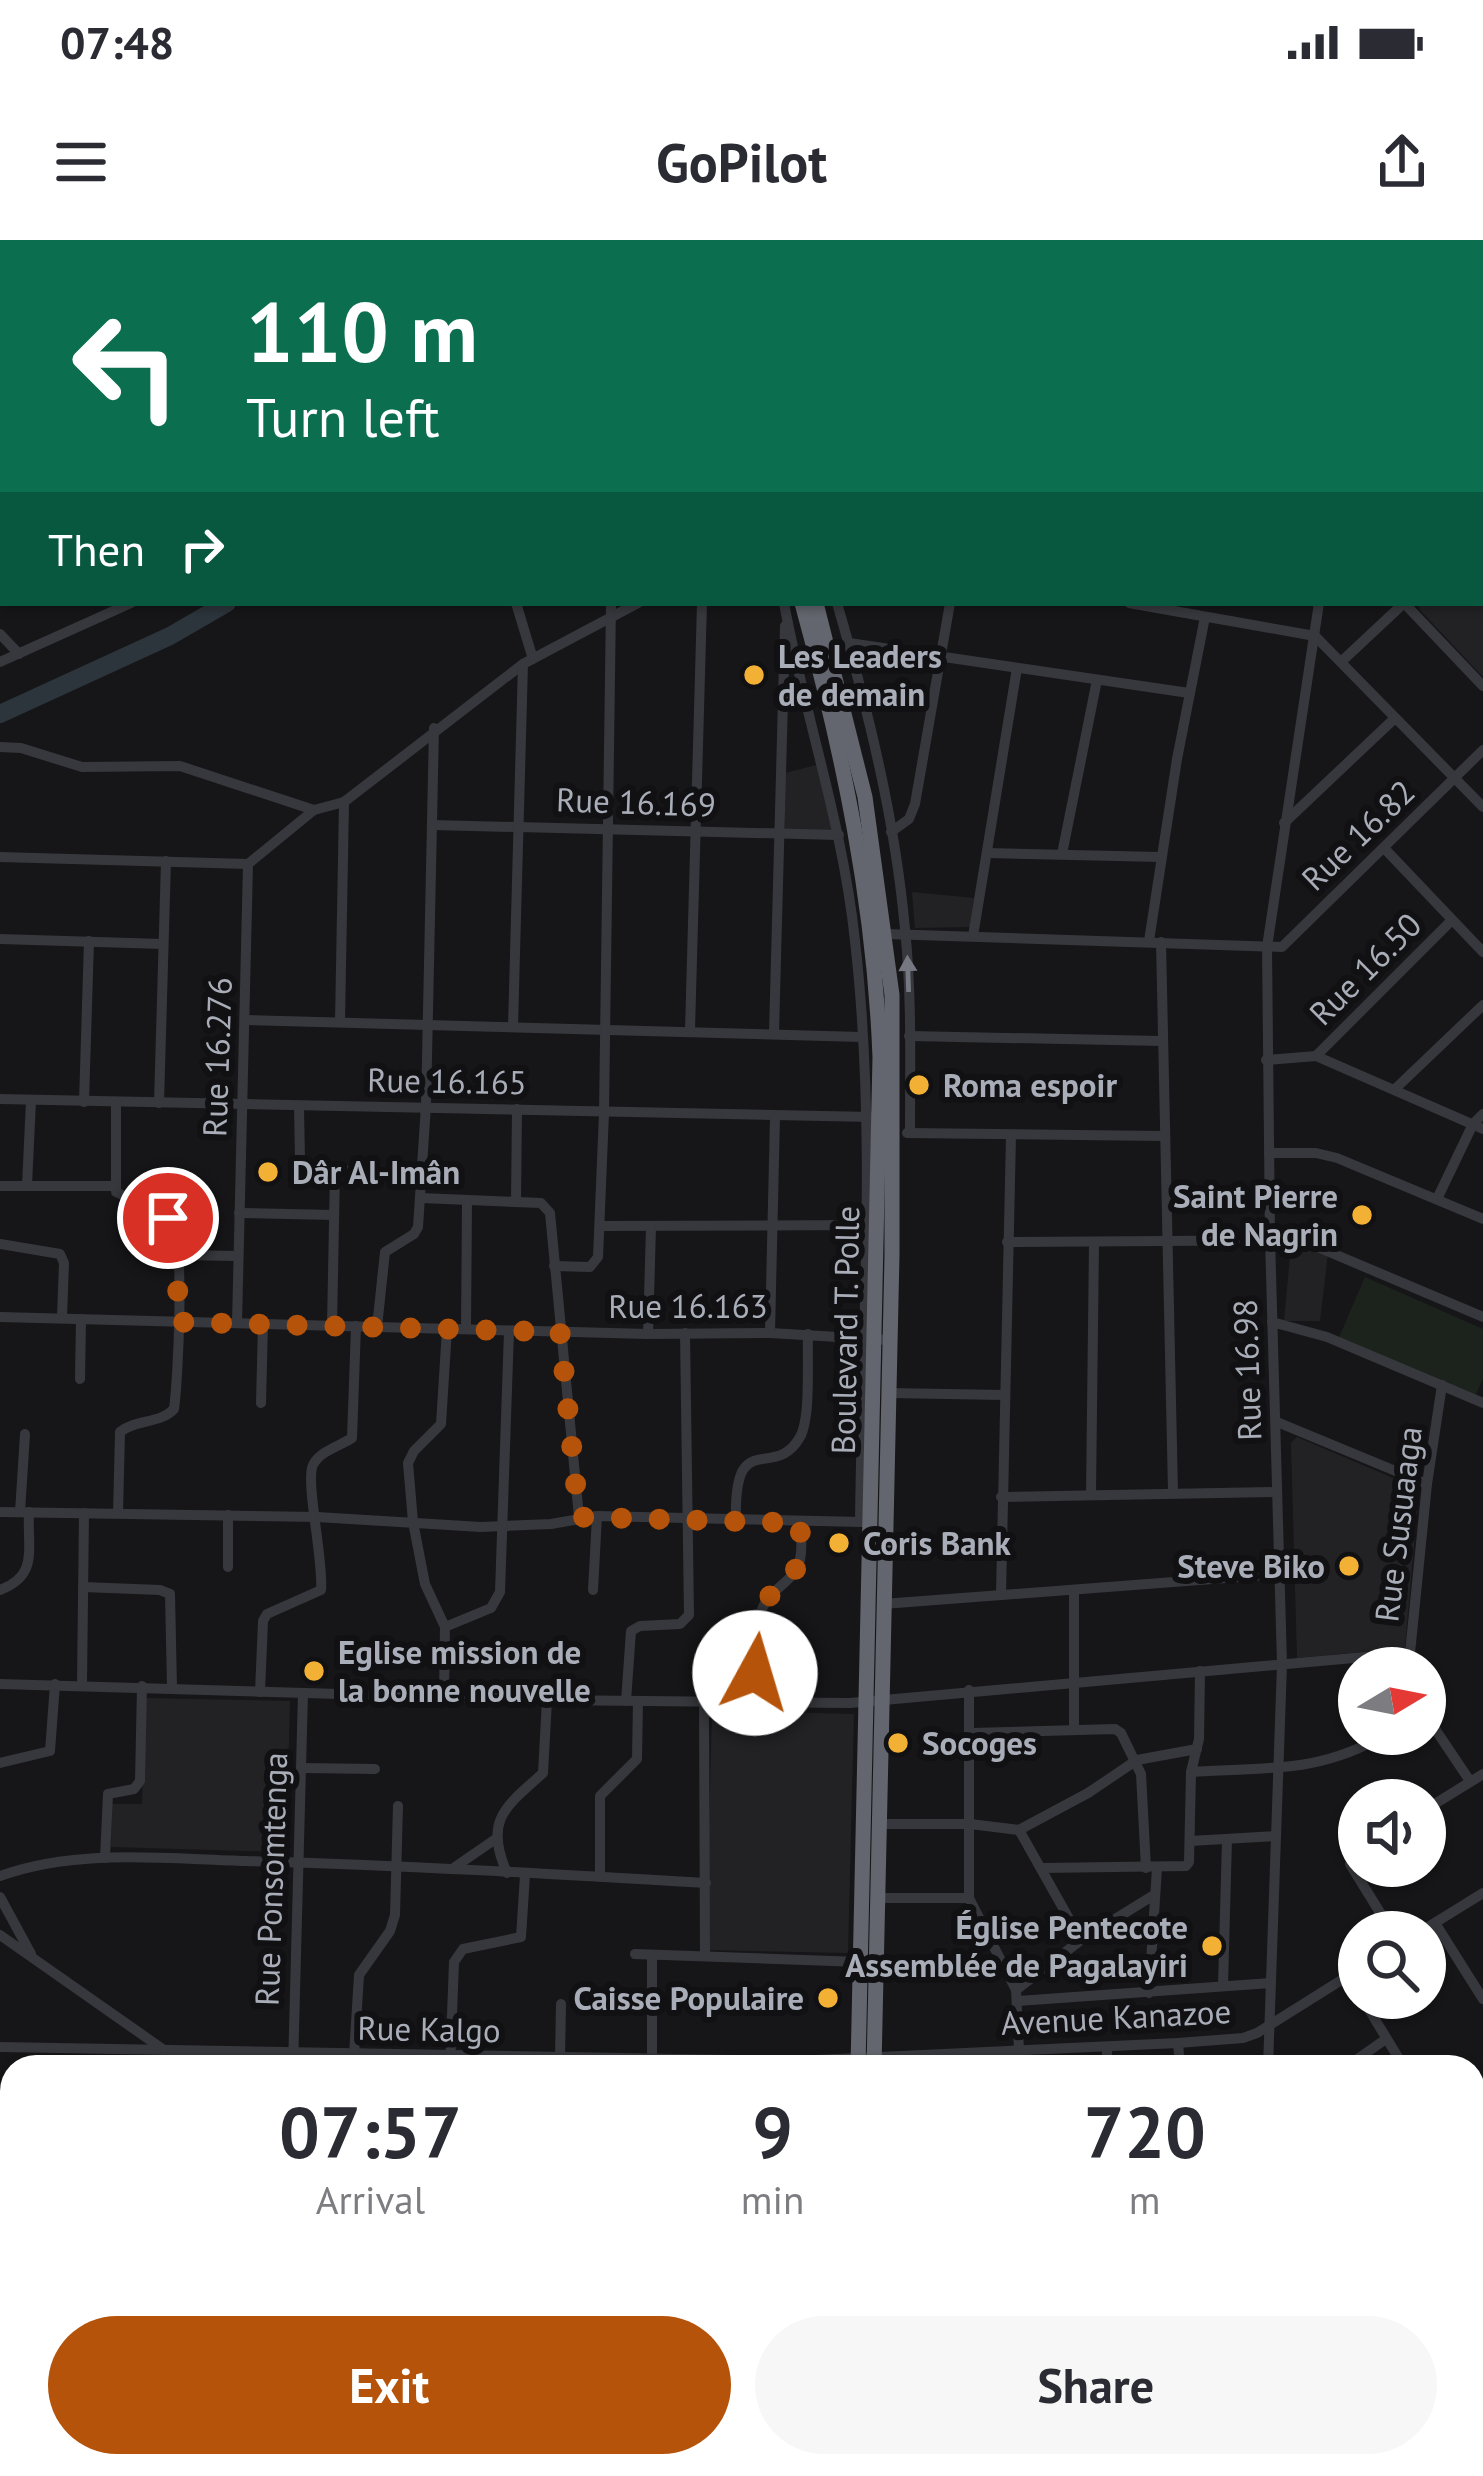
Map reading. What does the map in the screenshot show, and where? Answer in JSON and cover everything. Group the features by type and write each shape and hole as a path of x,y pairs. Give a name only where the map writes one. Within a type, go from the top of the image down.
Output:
{"highway":[{"name":"Boulevard T. Polle","path":"791,606 842,755 859,842 878,996 882,1121"},
{"name":"Boulevard T. Polle","path":"818,606 854,743 892,994 882,1121 866,1522 880,1824 878,1898 868,1962"},
{"name":"Boulevard T. Polle","path":"866,2055 874,1700 883,1604 888,1393 874,1339"}],"street":[{"path":"104,606 113,614"},
{"path":"0,662 126,606"},
{"path":"513,1026 528,662 517,606"},
{"path":"690,1030 702,606"},
{"path":"774,1032 791,606"},
{"path":"791,606 839,835 856,943 861,1037 882,1121 864,1226 874,1339"},
{"path":"838,606 882,772 906,934 910,1133"},
{"path":"891,832 909,819 915,804 949,606"},
{"path":"1145,606 1315,636 1483,807"},
{"name":"Rue 16.98","path":"1269,2055 1282,1664 1267,947 1319,606"},
{"path":"1341,662 1401,606"},
{"path":"1407,606 1483,686"},
{"path":"0,857 248,864 314,810 344,802 434,728 612,609"},
{"path":"554,1266 590,1268 596,1263 600,1226 612,609"},
{"path":"1173,1492 1155,941 1161,857 1205,617"},
{"path":"0,634 19,654"},
{"path":"849,643 1189,693"},
{"path":"974,936 1017,668"},
{"path":"1062,854 1097,680"},
{"path":"1283,824 1395,718"},
{"path":"377,1327 385,1252 417,1231 421,1198 434,728"},
{"path":"0,747 21,748 82,767 180,766 314,810"},
{"name":"Rue 16.82","path":"1267,947 1282,947 1483,750"},
{"path":"340,1022 344,802"},
{"name":"Rue 16.169","path":"432,825 839,835"},
{"path":"1384,848 1483,952"},
{"path":"987,853 1161,857"},
{"path":"159,1103 166,861"},
{"name":"Rue 16.276","path":"236,1323 248,864"},
{"name":"Rue 16.50","path":"1316,1056 1452,920"},
{"path":"886,934 1267,947"},
{"path":"0,939 163,944"},
{"path":"84,1102 89,941"},
{"path":"1395,1089 1483,1005"},
{"path":"245,1020 861,1037"},
{"path":"910,1036 1161,1041"},
{"path":"1266,1060 1316,1056 1478,1126"},
{"name":"Rue 16.165","path":"0,1100 426,1105 882,1121 910,1133 1163,1136"},
{"path":"27,1185 31,1101"},
{"path":"116,1102 114,1186 121,1195 168,1218 176,1228 179,1255 174,1409 120,1432 118,1513"},
{"path":"299,1106 303,1166 335,1172 422,1172"},
{"path":"516,1201 517,1109"},
{"path":"1437,1199 1483,1114"},
{"path":"770,1333 775,1116"},
{"path":"1001,1594 1011,1135"},
{"path":"1268,1153 1337,1158 1483,1219"},
{"path":"332,1325 335,1172"},
{"path":"0,1186 114,1186"},
{"path":"421,1198 516,1201 547,1207 550,1213 579,1517"},
{"path":"466,1200 466,1329"},
{"path":"239,1214 334,1215"},
{"path":"600,1226 864,1226"},
{"path":"648,1334 651,1226"},
{"path":"1006,1242 1270,1238 1314,1243 1483,1317"},
{"path":"0,1244 60,1254 64,1263 62,1318"},
{"path":"1091,1494 1094,1244"},
{"path":"179,1255 238,1256"},
{"name":"Rue 16.163","path":"0,1317 874,1339"},
{"path":"80,1379 81,1319"},
{"path":"1272,1322 1327,1337 1483,1402"},
{"path":"261,1403 263,1323"},
{"path":"260,1692 267,1614 321,1590 310,1474 313,1463 352,1438 356,1326"},
{"path":"444,1695 446,1627 427,1589 413,1522 410,1458 441,1424 447,1329"},
{"path":"446,1627 497,1601 505,1527 509,1331"},
{"path":"600,1876 600,1796 637,1759 631,1631 688,1619 685,1333"},
{"path":"736,1522 739,1471 790,1448 803,1428 808,1334"},
{"name":"Rue Susuaaga","path":"1411,1647 1442,1385"},
{"path":"888,1393 1004,1395"},
{"path":"1277,1422 1427,1484"},
{"path":"0,1590 19,1582 26,1572 25,1434"},
{"path":"1001,1497 1277,1492"},
{"path":"0,1511 317,1517 505,1527 596,1516 866,1522"},
{"path":"82,1684 84,1513"},
{"path":"228,1516 228,1567"},
{"path":"592,1589 596,1516"},
{"path":"754,1702 762,1609 776,1586 798,1566 801,1523"},
{"path":"883,1604 1279,1574"},
{"path":"82,1587 170,1594 172,1688"},
{"path":"1074,1590 1074,1730"},
{"path":"0,1684 547,1700 874,1700 1338,1660"},
{"path":"1041,1868 1186,1866 1200,1671"},
{"path":"0,1763 50,1750 55,1684"},
{"path":"106,1858 108,1794 136,1788 140,1781 142,1687"},
{"path":"969,1690 969,1898 1017,1995 1025,2055"},
{"name":"Rue Ponsomtenga","path":"293,2055 303,1693"},
{"path":"507,1874 496,1838 500,1817 543,1773 547,1700"},
{"path":"704,1701 705,1956"},
{"path":"971,1733 1115,1730 1125,1738 1137,1760 1144,1792 1152,1868 1149,1994"},
{"path":"1446,1745 1470,1781"},
{"path":"880,1824 970,1824 1019,1830 1137,1760 1197,1749"},
{"path":"1191,1772 1336,1760 1346,1755"},
{"path":"302,1768 375,1769"},
{"path":"1446,1796 1483,1774"},
{"path":"354,2055 359,1976 390,1931 399,1866 398,1806"},
{"path":"1019,1830 1081,1940"},
{"path":"1190,1841 1275,1836"},
{"path":"452,1870 496,1838"},
{"path":"1223,1986 1227,1839"},
{"path":"0,1876 41,1862 106,1858 399,1866 706,1883"},
{"path":"450,2055 454,1962 463,1949 521,1937 524,1874"},
{"path":"1446,1916 1483,1893"},
{"path":"1017,1995 1081,1940 1154,1895"},
{"path":"0,1897 32,1957"},
{"path":"878,1898 969,1898"},
{"path":"0,1935 166,2051"},
{"path":"1446,1940 1483,1999"},
{"path":"635,1954 1007,1969"},
{"path":"652,1955 652,2055"},
{"name":"Avenue Kanazoe","path":"991,2055 1023,2049 1243,2038 1338,1982"},
{"path":"1017,1995 1149,1994 1271,1983"},
{"path":"560,2055 561,2004"},
{"path":"1374,2019 1396,2055"},
{"path":"1363,2055 1386,2039"},
{"path":"1178,2044 1179,2055"},
{"name":"Rue Kalgo","path":"0,2047 222,2055"},
{"path":"1107,2047 1107,2055"}],"shaded area":[{"path":"1483,606 1483,677 1419,609"},
{"path":"820,764 833,831 785,831 785,773"},
{"path":"912,892 974,898 970,927 915,928"},
{"path":"1291,1245 1328,1253 1320,1321 1284,1321"},
{"path":"1365,1277 1483,1329 1483,1378 1474,1399 1338,1340"},
{"path":"1297,1437 1419,1489 1405,1647 1338,1647 1338,1654 1297,1658 1291,1443"},
{"path":"145,1698 290,1701 286,1852 111,1847 112,1804 142,1804"},
{"path":"712,1710 854,1714 848,1953 706,1950"}],"waterway":[{"path":"0,714 170,636 222,606"}],"place":[{"name":"Les Leaders de demain","path":"754,675"},
{"name":"Roma espoir","path":"919,1085"},
{"name":"Dâr Al-Imân","path":"268,1172"},
{"name":"Saint Pierre de Nagrin","path":"1362,1215"},
{"name":"Coris Bank","path":"839,1543"},
{"name":"Steve Biko","path":"1349,1566"},
{"name":"Eglise mission de la bonne nouvelle","path":"314,1671"},
{"name":"Socoges","path":"898,1743"},
{"name":"Église Pentecote Assemblée de Pagalayiri","path":"1212,1946"},
{"name":"Caisse Populaire","path":"828,1998"}],"route":[{"path":"168,1218 179,1240 177,1322 560,1332 579,1517 801,1523 798,1566 766,1597 762,1609 755,1673"}]}
